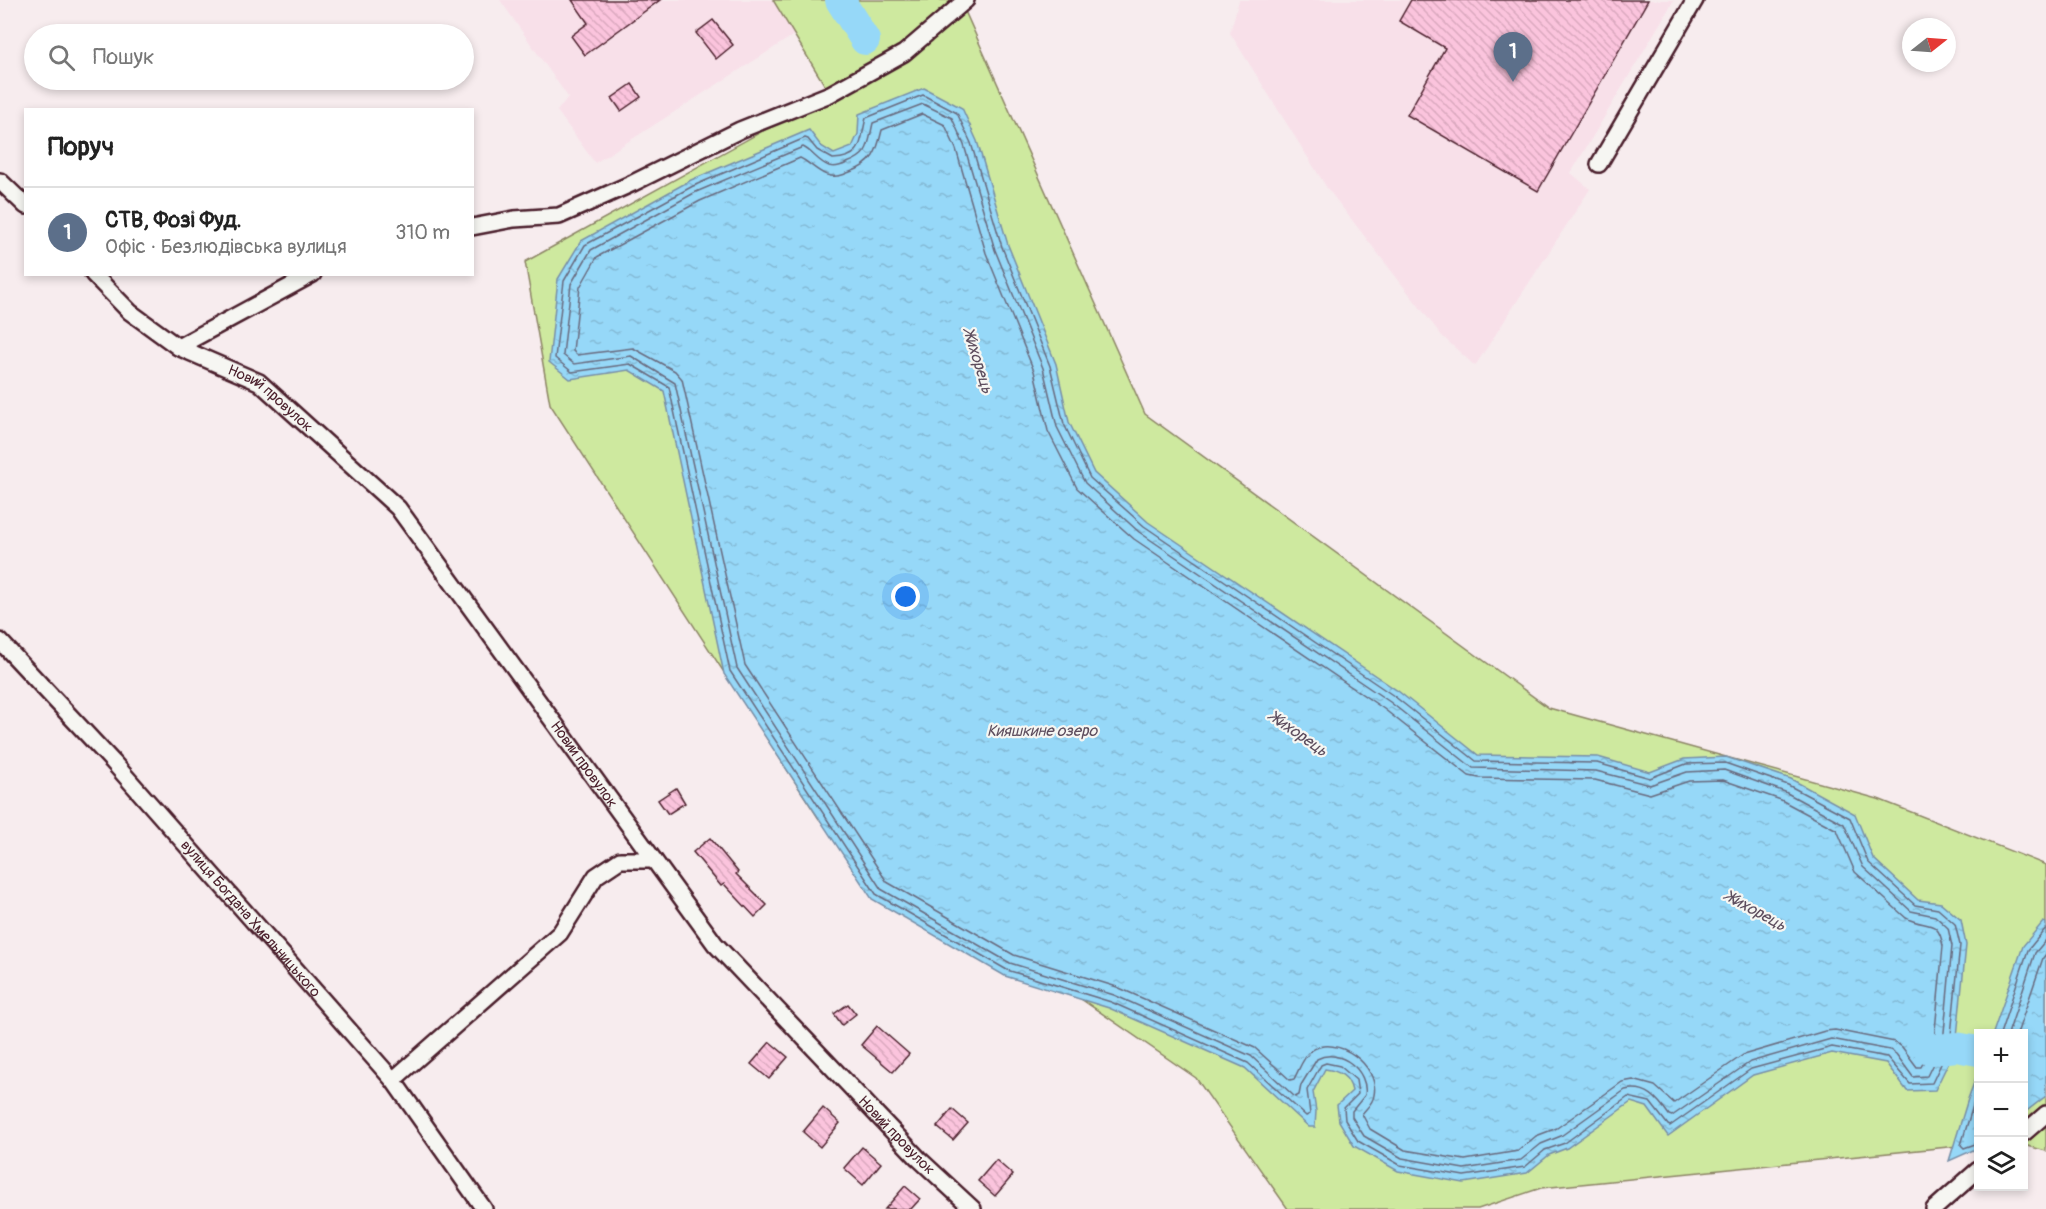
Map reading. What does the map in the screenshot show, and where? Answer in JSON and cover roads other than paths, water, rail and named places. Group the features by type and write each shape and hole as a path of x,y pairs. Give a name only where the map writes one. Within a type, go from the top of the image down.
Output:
{"street":[{"path":"474,227 514,219 559,216 633,183 740,130 831,94 904,53 966,0"},
{"path":"1599,164 1695,0"},
{"path":"0,181 24,204"},
{"name":"Новий провулок","path":"95,276 130,312 178,347 259,382 398,508 715,944 918,1158 973,1209"},
{"path":"178,347 309,276"},
{"name":"вулиця Богдана Хмельницького","path":"0,641 113,762 393,1080 484,1209"},
{"path":"393,1080 560,933 596,876 620,860 654,860"},
{"path":"2028,1130 2046,1114"},
{"path":"1934,1209 1974,1174"}],"water":[{"name":"Кияшкине озеро","path":"924,88 962,108 977,141 1008,245 1056,364 1069,422 1094,473 1148,522 1398,691 1478,755 1598,757 1650,772 1684,759 1726,757 1791,779 1855,814 1873,858 1918,900 1941,903 1961,920 1966,945 1956,1047 1935,1090 1907,1091 1886,1063 1832,1053 1753,1075 1668,1136 1647,1107 1631,1102 1567,1148 1549,1155 1527,1173 1464,1183 1398,1171 1354,1146 1339,1121 1337,1105 1352,1091 1346,1078 1335,1071 1325,1069 1313,1092 1316,1111 1315,1127 1309,1127 1245,1068 1109,1008 1005,976 872,899 724,674 664,391 629,370 570,379 549,362 558,279 581,241 691,180 809,130 821,146 834,154 852,147 858,134 859,114"},
{"path":"2043,922 2046,923 2046,1096 2028,1110 2028,1029 1994,1029 2023,946"},
{"path":"1974,1083 1974,1150 1949,1161"}],"waterway":[{"name":"Жихорець","path":"840,0 865,40"},
{"name":"Жихорець","path":"1920,1040 1931,1050 1956,1047 1974,1050"}],"place":[{"name":"СТВ, Фозі Фуд.","path":"1513,82"}]}
